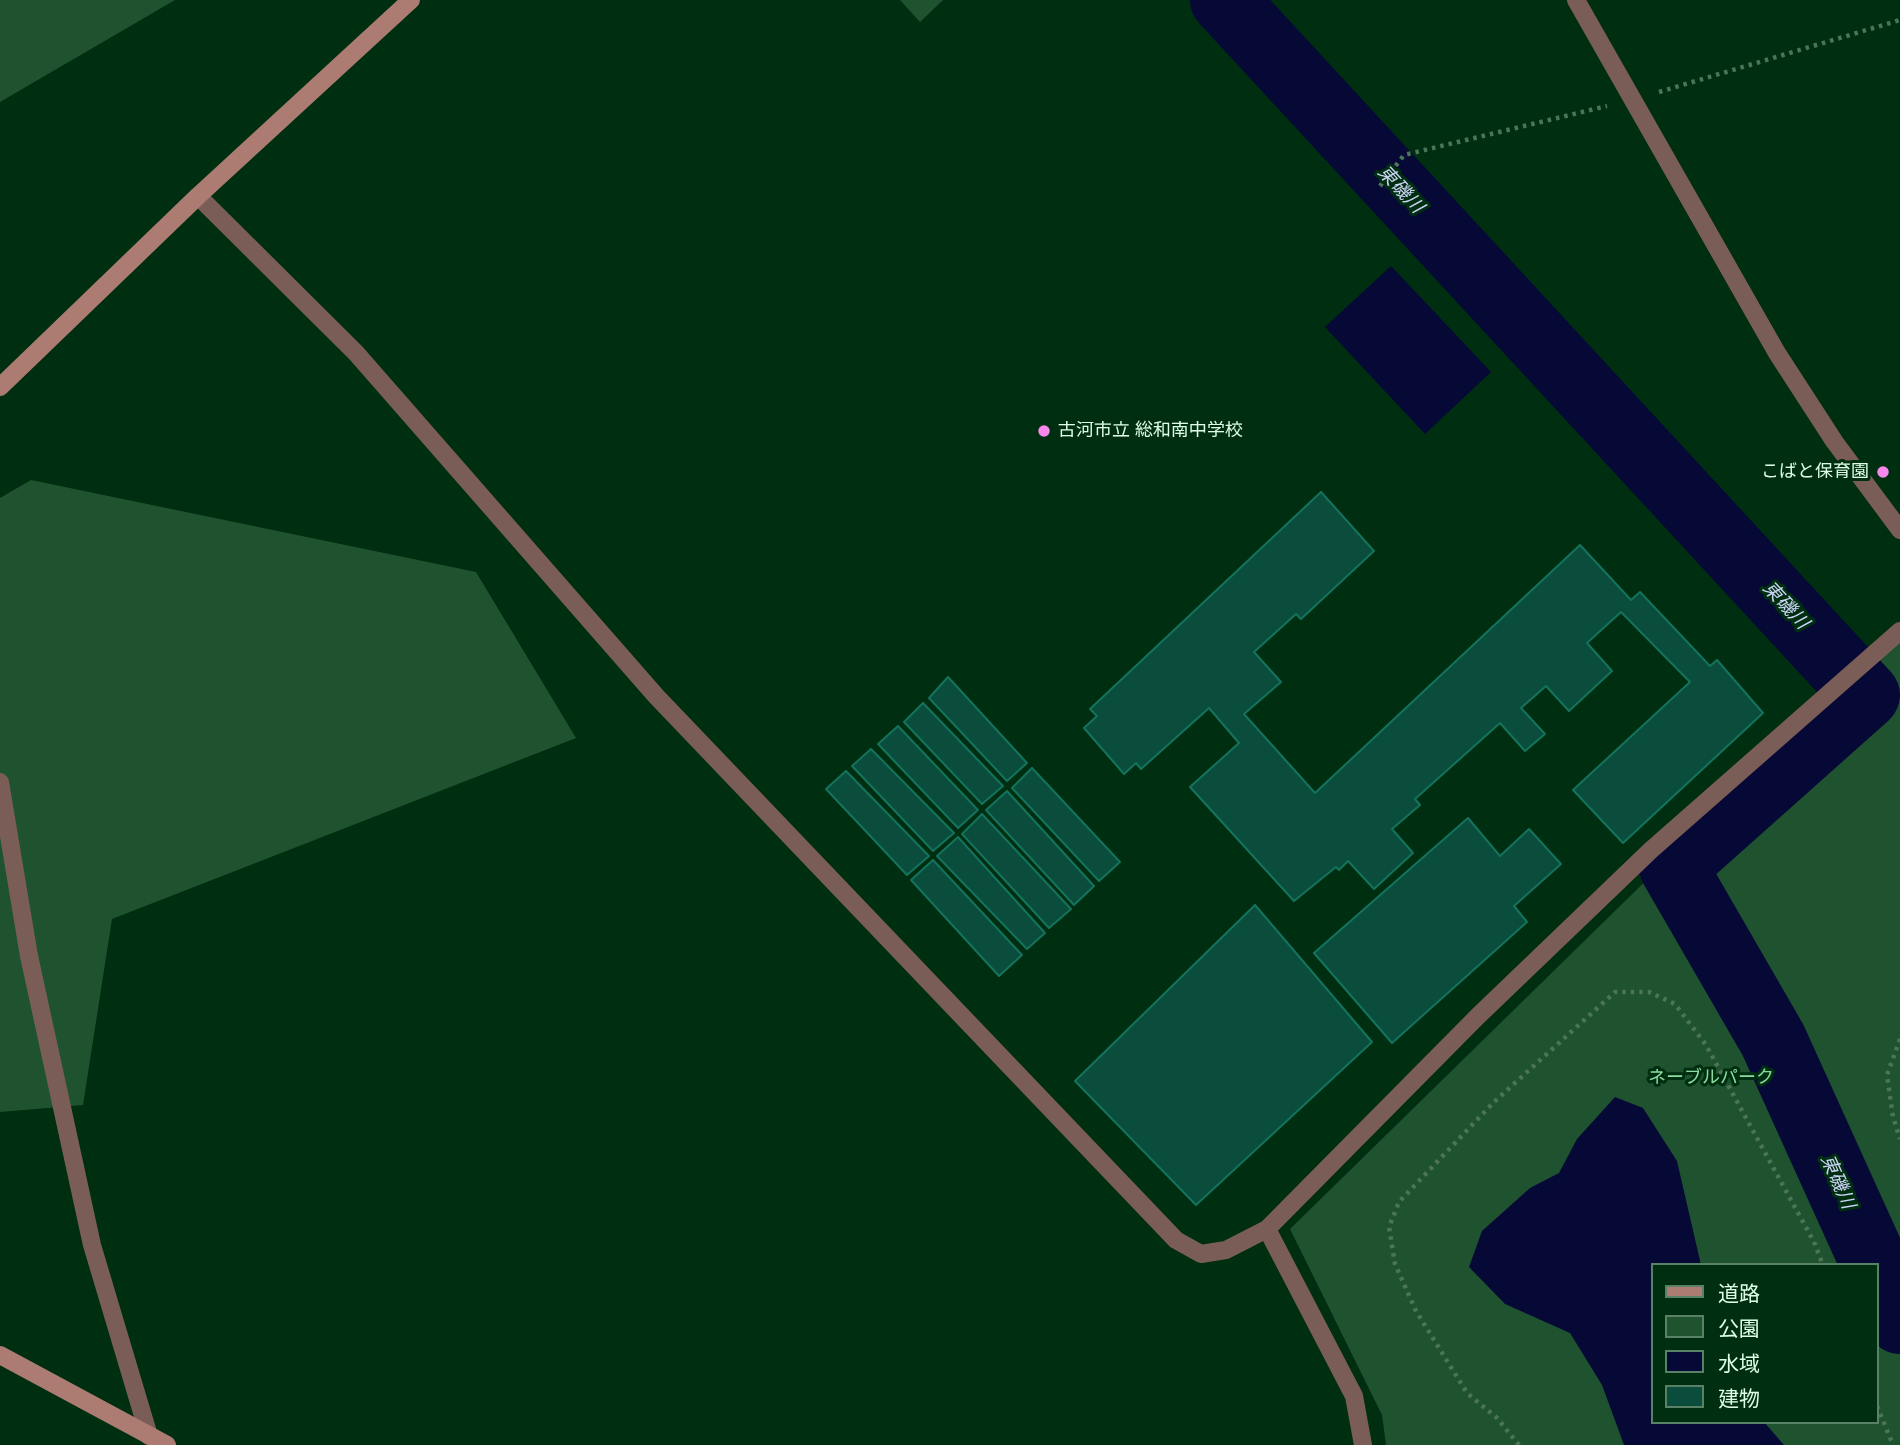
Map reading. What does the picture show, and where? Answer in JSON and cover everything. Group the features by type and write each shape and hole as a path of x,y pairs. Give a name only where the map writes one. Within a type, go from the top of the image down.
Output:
{"street":[{"path":"0,387 198,196 411,0"},
{"path":"1576,0 1777,353 1834,441 1900,530"},
{"path":"198,196 356,353 656,696 1176,1240 1201,1254 1226,1250 1267,1229 1478,1016 1651,850 1900,631"},
{"path":"0,782 29,956 92,1245 149,1436"},
{"path":"1267,1229 1354,1396 1363,1445"},
{"path":"0,1355 167,1445"}],"path":[{"path":"1380,186 1404,155"},
{"path":"1519,1445 1497,1418 1467,1393 1416,1311 1395,1264 1389,1227 1399,1202 1493,1102 1615,992 1649,992 1675,1004 1706,1045 1814,1242 1822,1263"},
{"path":"1900,1039 1887,1075 1893,1117 1900,1139"},
{"path":"1879,1411 1893,1445"}],"green space":[{"path":"0,0 175,0 0,102"},
{"path":"900,0 943,0 920,22"},
{"path":"31,480 476,572 576,738 112,919 83,1105 0,1112 0,498"},
{"name":"ネーブルパーク","path":"1900,632 1900,1445 1386,1445 1382,1415 1290,1229"}],"water":[{"path":"1391,266 1491,372 1425,434 1325,327"},
{"path":"1615,1097 1643,1108 1677,1161 1701,1263 1652,1263 1652,1424 1766,1424 1784,1445 1624,1445 1602,1385 1570,1333 1505,1304 1469,1267 1482,1231 1530,1188 1559,1173 1577,1139"}],"building":[{"path":"1321,492 1374,551 1301,619 1296,614 1254,652 1281,682 1244,714 1315,793 1580,545 1631,600 1640,592 1710,666 1717,660 1763,713 1623,843 1573,790 1690,682 1621,612 1587,643 1612,671 1569,711 1546,686 1521,708 1545,734 1525,751 1500,723 1415,799 1420,805 1392,829 1413,853 1374,889 1348,861 1339,870 1336,867 1294,901 1190,787 1239,743 1209,708 1141,769 1136,763 1124,774 1084,728 1097,716 1090,709"},
{"path":"948,677 1027,763 1007,781 929,698"},
{"path":"923,703 1003,786 982,804 904,722"},
{"path":"898,726 978,810 958,828 878,744"},
{"path":"871,749 954,833 933,851 852,766"},
{"path":"1032,768 1120,862 1099,881 1012,788"},
{"path":"846,771 929,856 907,875 826,789"},
{"path":"1007,791 1094,886 1074,905 986,810"},
{"path":"982,814 1071,909 1049,928 962,834"},
{"path":"1468,818 1500,856 1529,829 1561,864 1514,906 1527,922 1392,1043 1314,953"},
{"path":"958,837 1045,933 1027,949 937,856"},
{"path":"933,860 1022,955 999,976 911,880"},
{"path":"1255,905 1372,1042 1196,1205 1075,1081"}],"waterway":[{"name":"東磯川","path":"1224,0 1866,695 1673,867 1773,1040 1874,1263"},
{"name":"東磯川","path":"1879,1274 1900,1320"}],"place":[{"name":"古河市立 総和南中学校","path":"1044,431"},
{"name":"こばと保育園","path":"1883,472"}]}
